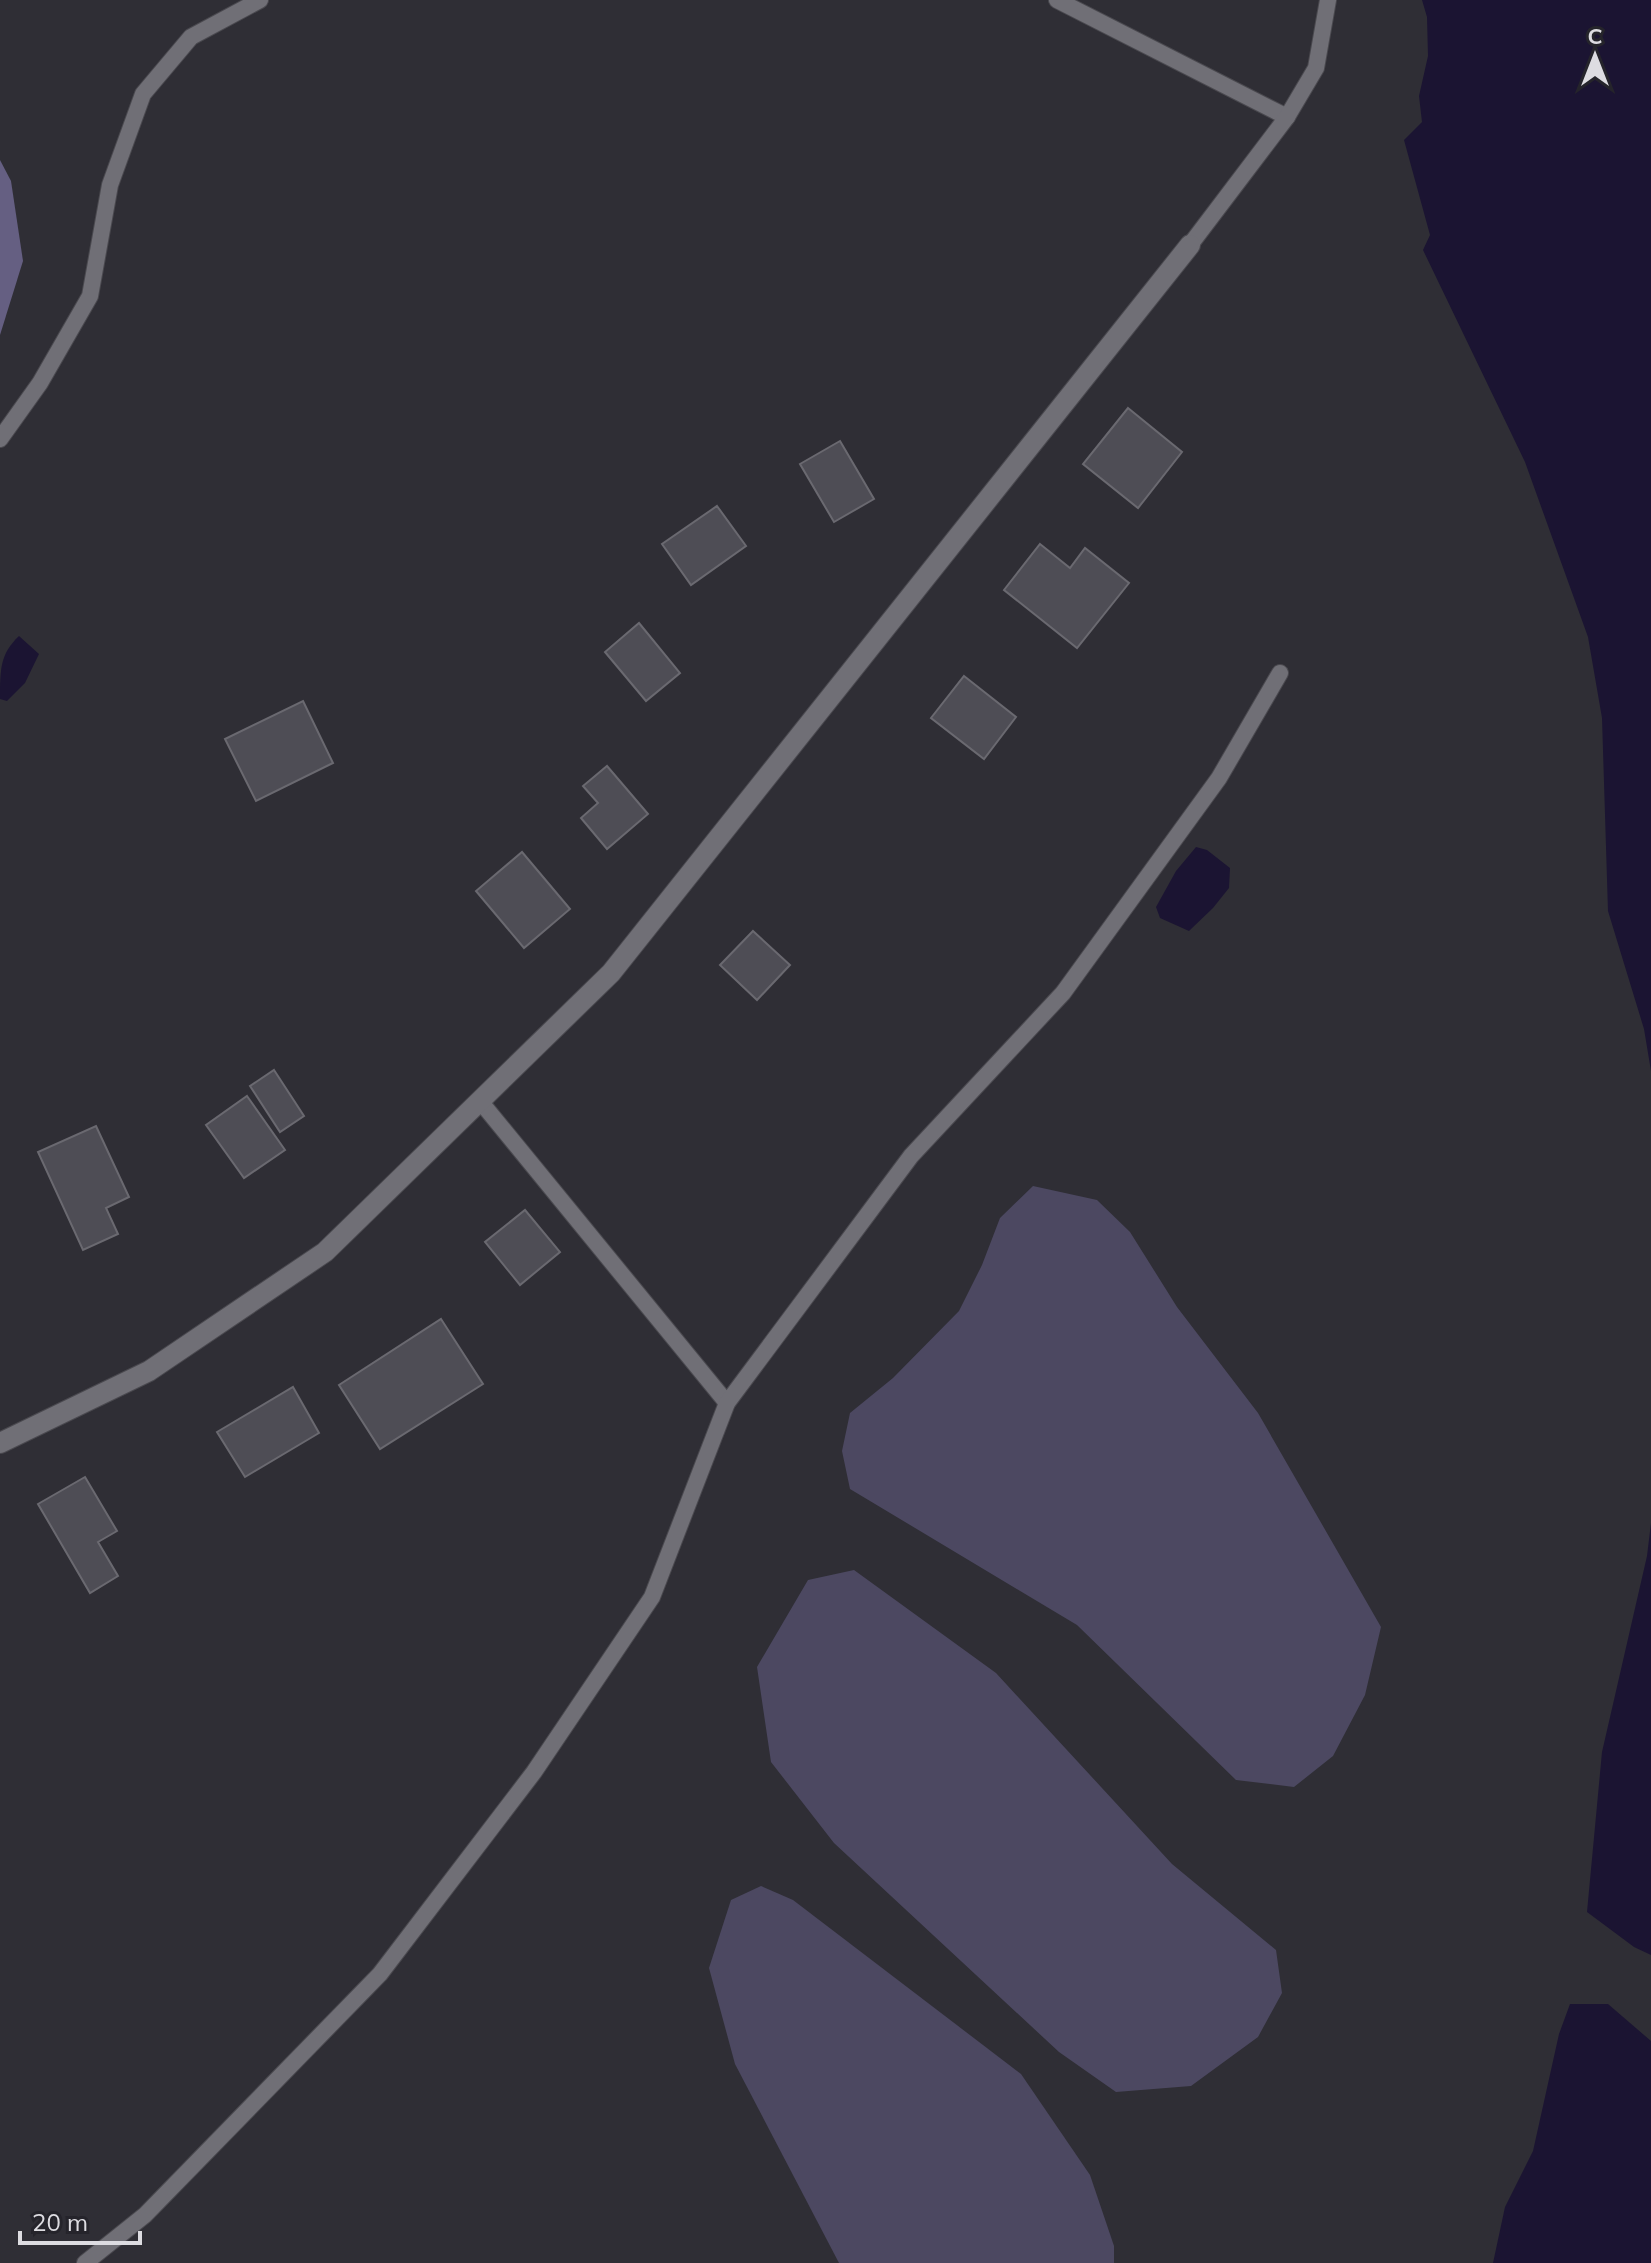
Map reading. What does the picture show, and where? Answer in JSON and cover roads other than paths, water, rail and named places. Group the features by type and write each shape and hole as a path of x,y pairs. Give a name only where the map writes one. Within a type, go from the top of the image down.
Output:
{"street":[{"path":"0,1443 149,1371 325,1252 611,973 1190,245"}],"lane":[{"path":"0,439 40,383 90,296 110,185 143,94 191,37 260,0"},
{"path":"1057,0 1287,117"},
{"path":"1190,245 1287,117 1316,68 1328,0"},
{"path":"85,2263 145,2215 380,1974 534,1772 652,1597 727,1403 911,1156 1063,993 1219,778 1280,673"},
{"path":"480,1101 727,1403"}]}
